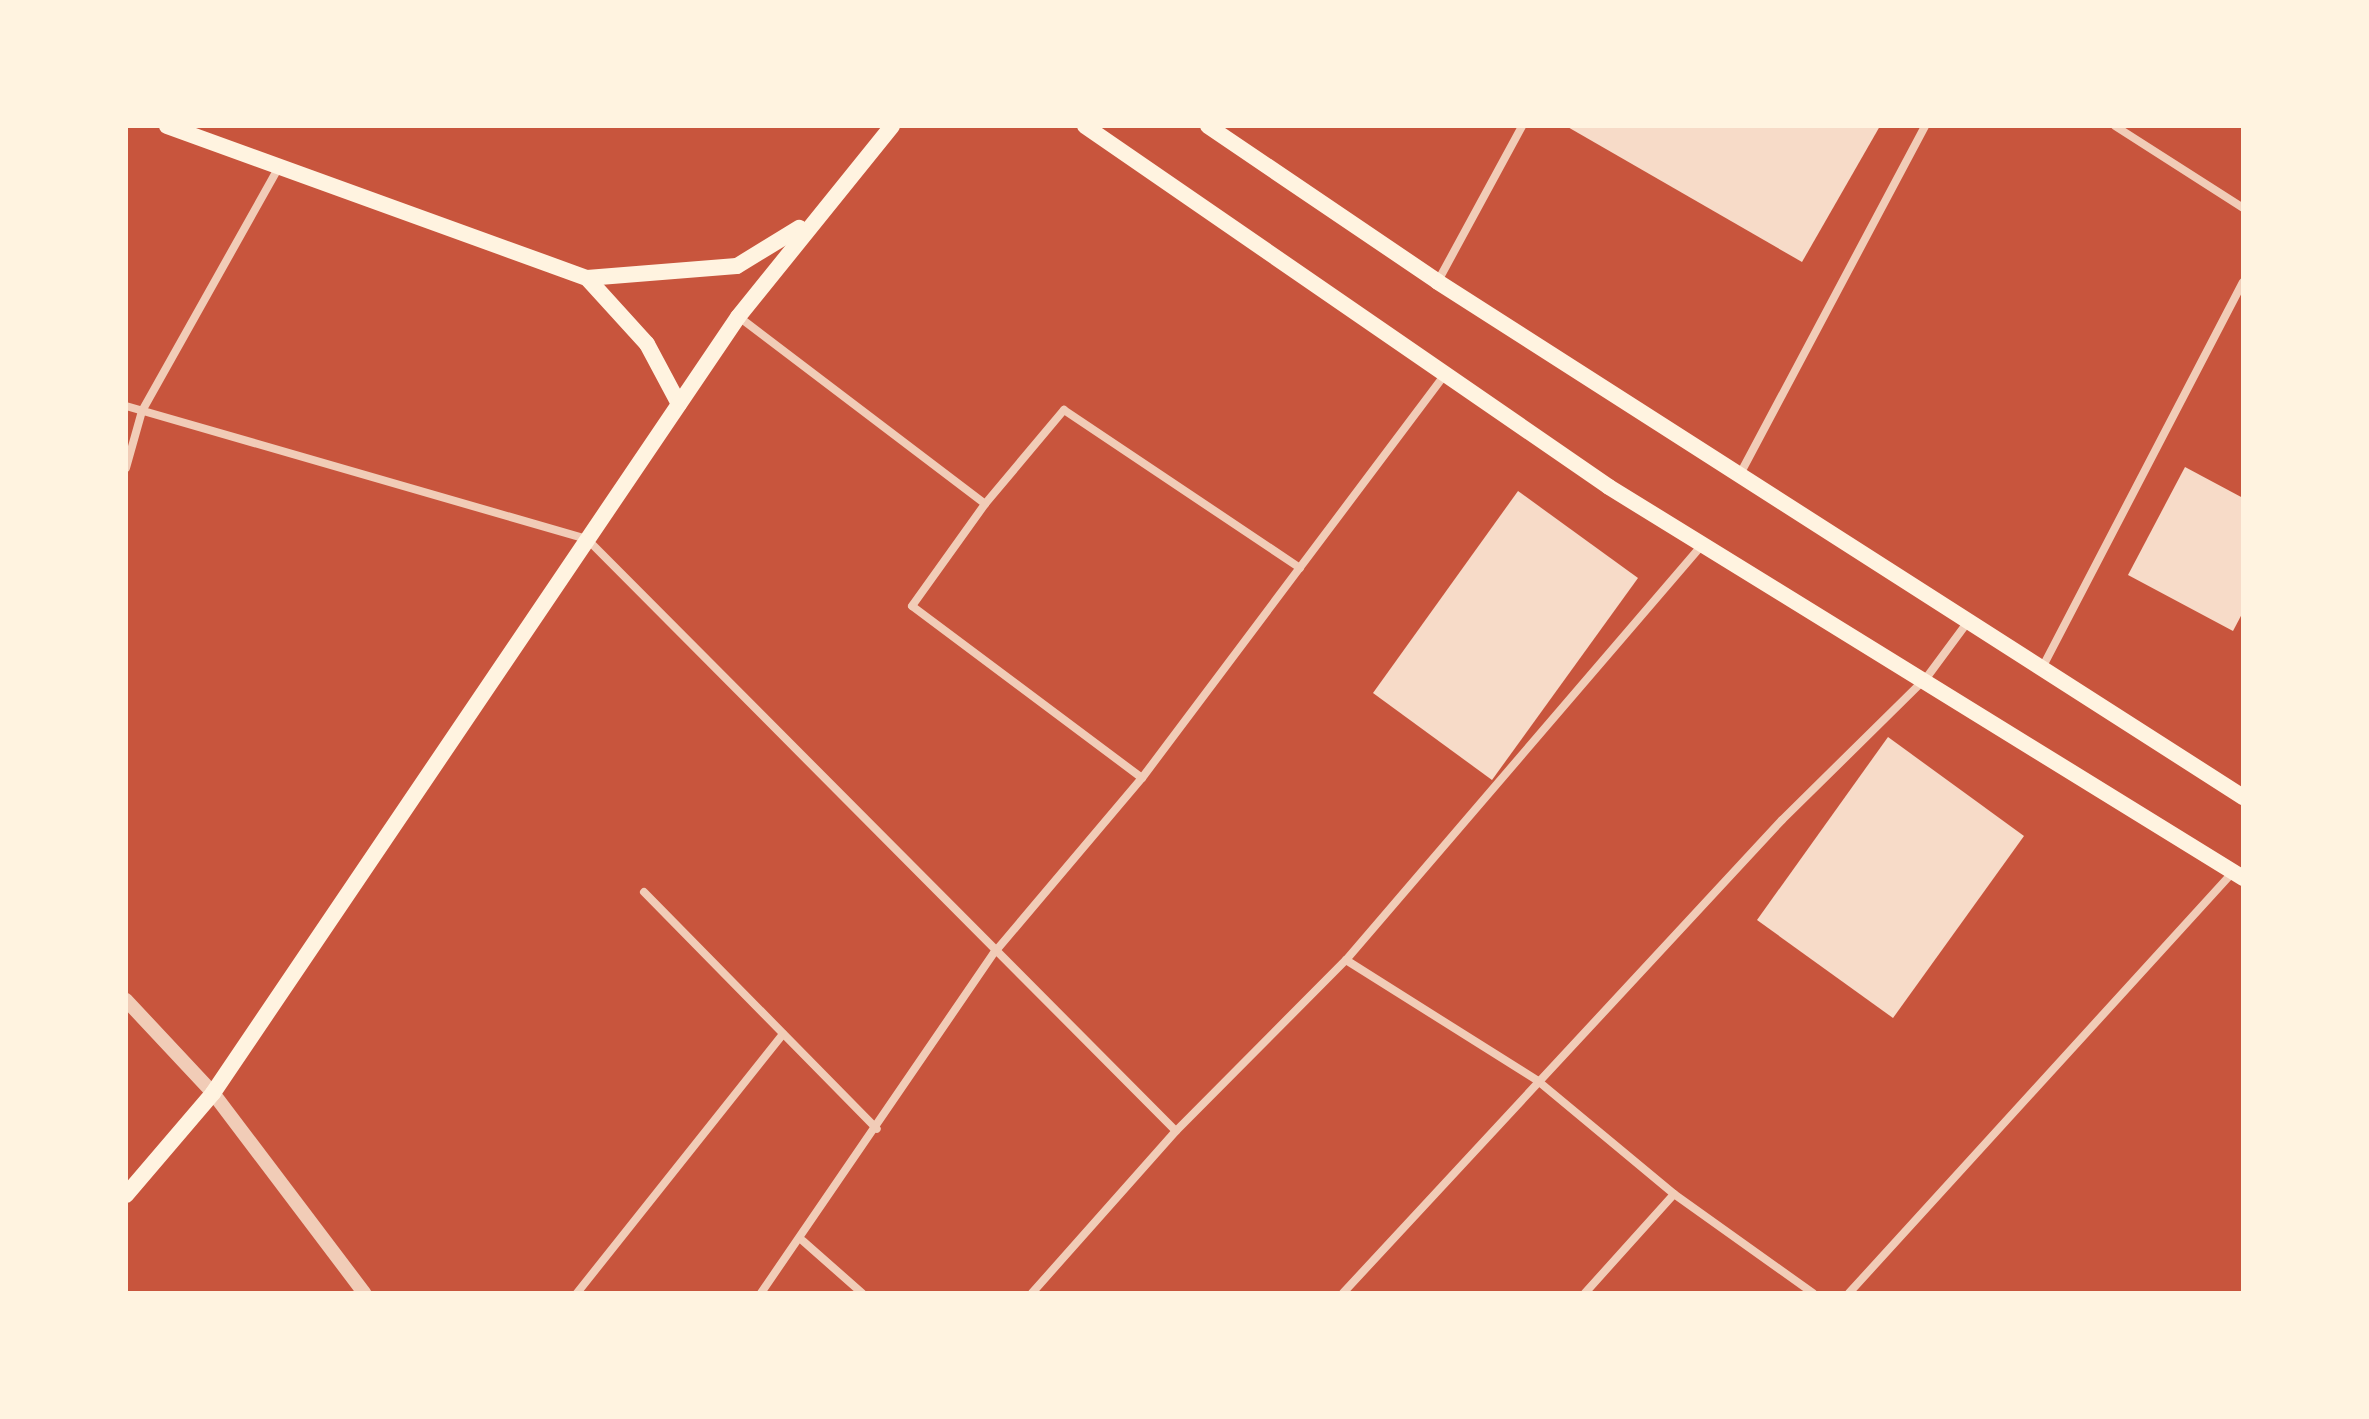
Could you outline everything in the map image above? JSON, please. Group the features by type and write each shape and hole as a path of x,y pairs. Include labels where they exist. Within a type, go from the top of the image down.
{"main road":[{"path":"167,126 587,278 737,266 785,241 832,198"},
{"path":"126,1195 213,1093 738,317 892,126"},
{"path":"1085,126 1447,371 1609,487 1706,540 2238,875"},
{"path":"1208,126 1438,282 2041,671 2243,797"},
{"path":"587,278 647,344 679,404"}],"street":[{"path":"1438,282 1522,126"},
{"path":"1739,477 1925,126"},
{"path":"2115,126 2243,208"},
{"path":"126,468 142,411 279,167"},
{"path":"2041,671 2243,282"},
{"path":"738,317 985,504"},
{"path":"761,1293 803,1241 994,953 1142,778 1447,371"},
{"path":"126,406 587,539 994,953 1176,1131"},
{"path":"1142,778 912,606 985,504 1064,410 1300,568"},
{"path":"1032,1293 1176,1131 1346,960 1706,540"},
{"path":"1343,1293 1538,1081 1927,677 1967,623"},
{"path":"1849,1293 2238,875"},
{"path":"644,892 877,1129"},
{"path":"1346,960 1538,1081 1674,1194 1813,1293"},
{"path":"126,1000 213,1093 364,1293"},
{"path":"577,1293 783,1034"},
{"path":"1585,1293 1674,1194"},
{"path":"803,1241 862,1293"}],"building":[{"path":"1566,126 1880,126 1802,262"},
{"path":"2185,467 2243,498 2243,612 2233,631 2128,575"},
{"path":"1518,491 1638,578 1492,780 1373,693"},
{"path":"1888,737 2024,836 1893,1018 1757,920"}]}
